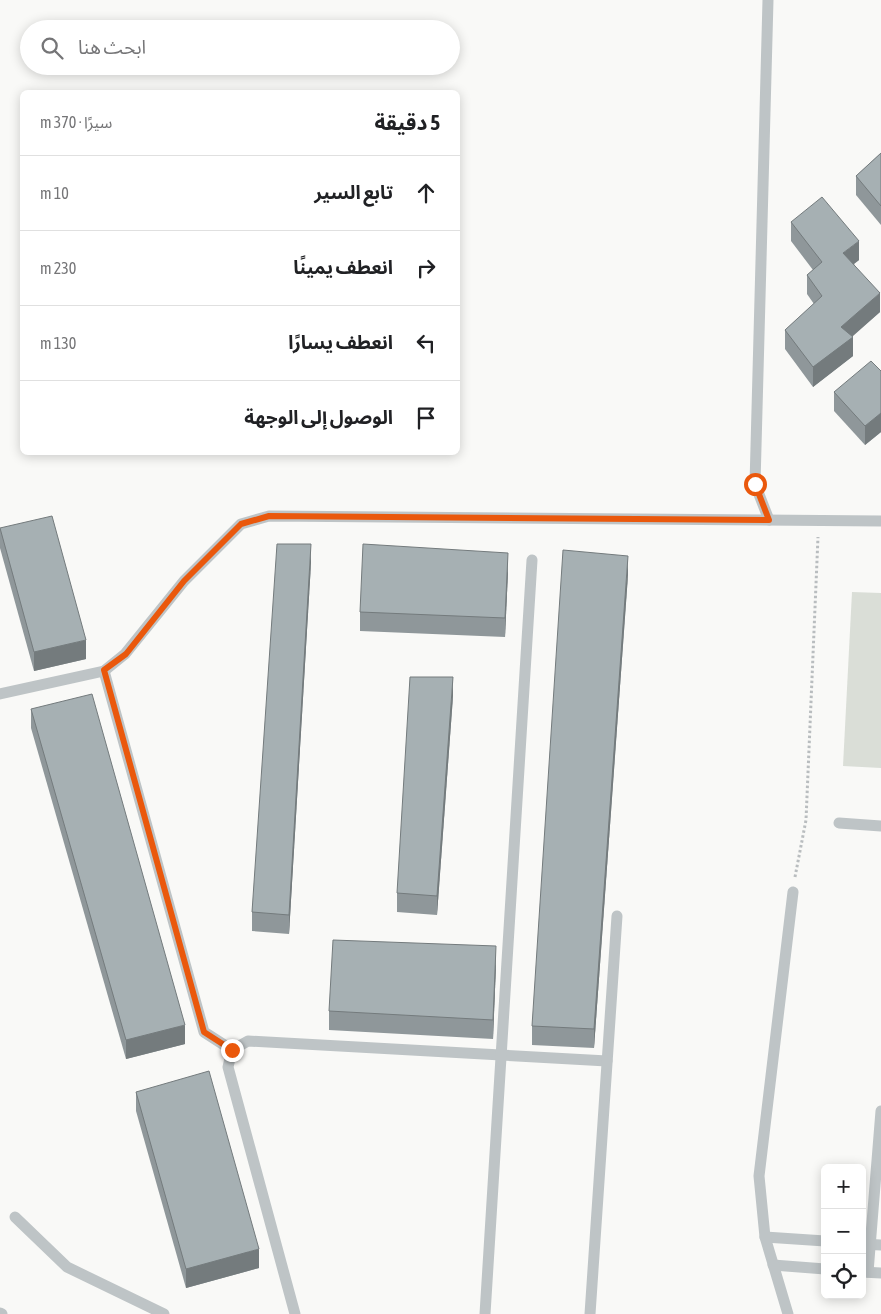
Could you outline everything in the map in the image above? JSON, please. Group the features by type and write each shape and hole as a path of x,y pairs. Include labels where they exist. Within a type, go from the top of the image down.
{"lane":[{"path":"768,0 755,484 769,520"},
{"path":"0,694 104,670 126,654 184,581 241,524 269,516 881,521"},
{"path":"485,1314 532,560"},
{"path":"104,670 204,1032 232,1050"},
{"path":"839,823 881,826"},
{"path":"788,1314 765,1237 758,1176 793,892"},
{"path":"590,1314 617,916"},
{"path":"295,1314 228,1067 232,1050 248,1041 607,1061"},
{"path":"866,1267 871,1244 881,1111"},
{"path":"15,1217 67,1267 164,1314"},
{"path":"765,1237 821,1241"},
{"path":"772,1265 821,1269"},
{"path":"866,1272 881,1273"}],"path":[{"path":"793,892 806,820 818,521"}],"shaded area":[{"path":"852,592 881,593 881,768 843,766"}],"building":[{"path":"881,153 881,206 856,176"},
{"path":"822,197 859,241 843,253 880,293 841,327 853,337 813,367 785,330 822,296 807,275 822,262 791,222"},
{"path":"871,361 881,371 881,413 865,426 834,392"},
{"path":"52,516 86,640 34,652 0,528"},
{"path":"277,544 311,544 289,915 252,912"},
{"path":"363,544 508,553 505,618 360,612"},
{"path":"563,550 628,556 594,1029 532,1026"},
{"path":"410,677 453,677 437,896 397,893"},
{"path":"92,694 185,1025 126,1040 31,709"},
{"path":"333,940 496,946 493,1020 329,1011"},
{"path":"209,1071 259,1249 186,1269 136,1092"}],"route":[{"path":"232,1050 204,1032 104,670 126,654 184,581 241,524 269,516 769,520 755,484"}]}
